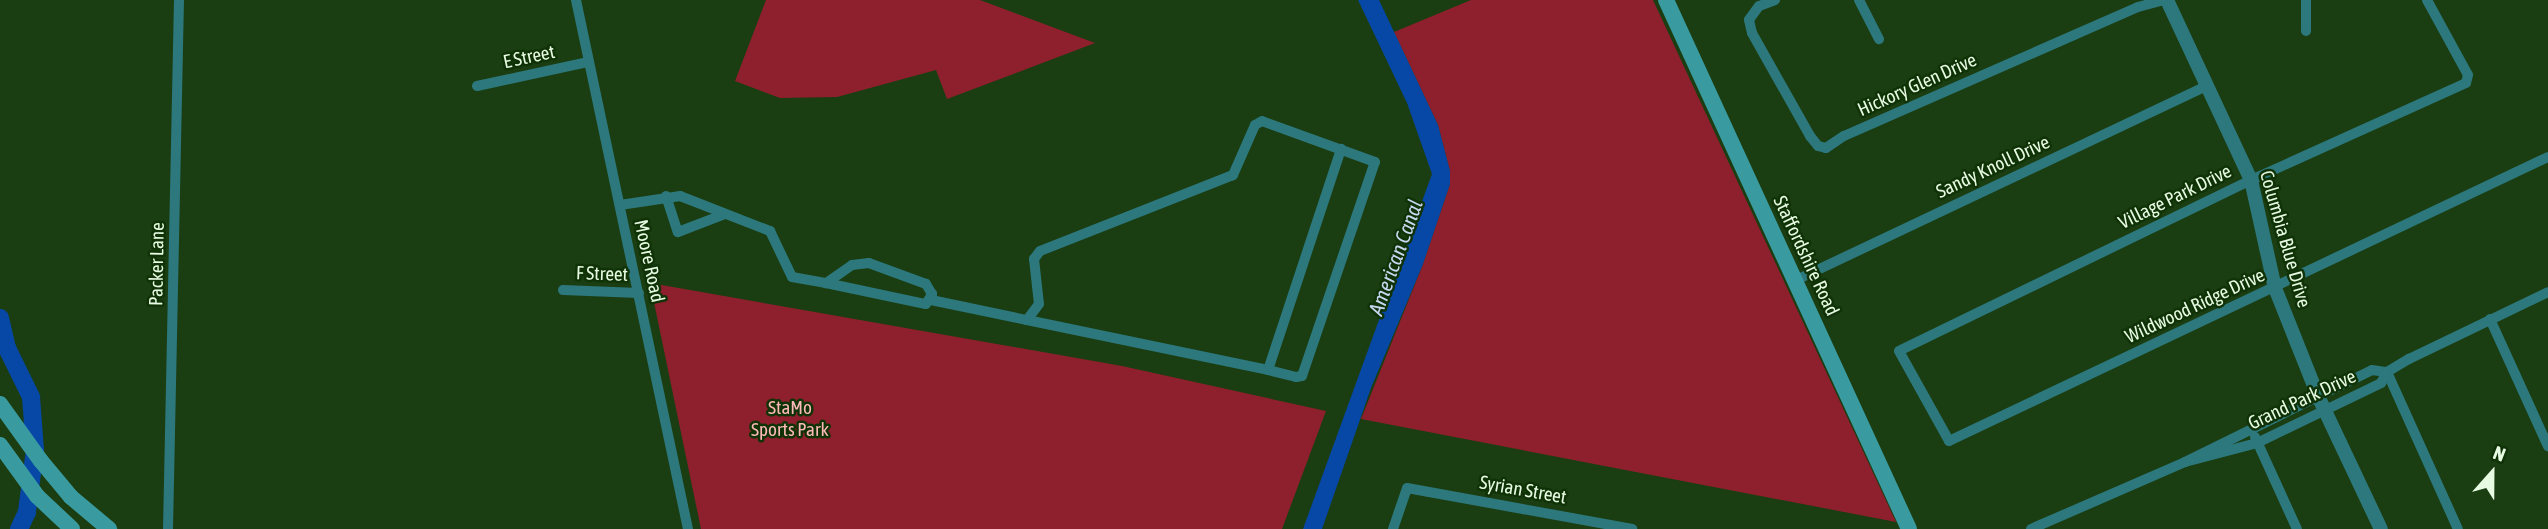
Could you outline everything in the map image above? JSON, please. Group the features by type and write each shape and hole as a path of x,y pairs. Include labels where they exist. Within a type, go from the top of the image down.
{"main road":[{"name":"Staffordshire Road","path":"1666,0 1909,529"},
{"path":"0,404 71,497 109,529"},
{"path":"0,445 53,513 72,529"}],"street":[{"name":"Packer Lane","path":"167,529 179,0"},
{"name":"Moore Road","path":"576,0 688,529"},
{"name":"Hickory Glen Drive","path":"1775,0 1759,6 1749,20 1752,33 1810,136 1818,146 1826,148 1844,136 2138,7 2166,0"},
{"path":"1859,0 1879,39"},
{"name":"Columbia Blue Drive","path":"2166,0 2251,180 2276,288 2324,411 2381,529"},
{"path":"2306,0 2306,31"},
{"name":"Village Park Drive","path":"1899,351 2251,180 2466,83 2468,75 2428,3"},
{"name":"E Street","path":"477,86 588,62"},
{"name":"Sandy Knoll Drive","path":"1794,281 2208,85"},
{"path":"930,300 1296,377 1302,376 1375,169 1375,162 1268,123 1255,125 1233,175 1040,251 1034,259 1039,304 1027,320"},
{"path":"1268,370 1341,149"},
{"name":"Wildwood Ridge Drive","path":"1899,351 1949,441 2548,158"},
{"path":"666,196 678,232 725,214"},
{"path":"620,205 680,196 770,232 792,277 826,284 926,304 932,294 926,284 869,263 852,265 826,284"},
{"name":"F Street","path":"563,290 639,293"},
{"name":"Grand Park Drive","path":"2185,462 2257,443 2381,383 2387,372 2548,292"},
{"path":"2490,319 2548,446"},
{"name":"Grand Park Drive","path":"2031,529 2185,462 2372,370 2387,372"},
{"path":"2387,372 2458,529"},
{"path":"2252,428 2297,529"},
{"name":"Syrian Street","path":"1393,529 1407,488 1632,529"}],"green space":[{"path":"766,0 980,0 1095,43 947,99 936,70 837,97 780,98 735,81"},
{"path":"1471,0 1653,0 1896,522 1361,419 1423,264 1450,184 1450,171 1438,125 1394,32"},
{"name":"StaMo Sports Park","path":"650,283 1122,366 1326,411 1282,529 701,529"}],"water":[{"name":"American Canal","path":"1358,0 1379,0 1438,125 1450,171 1450,184 1423,264 1371,388 1322,529 1303,529 1432,174 1407,103"}],"waterway":[{"path":"0,318 7,348 31,397 35,450 27,512 19,529"}]}
